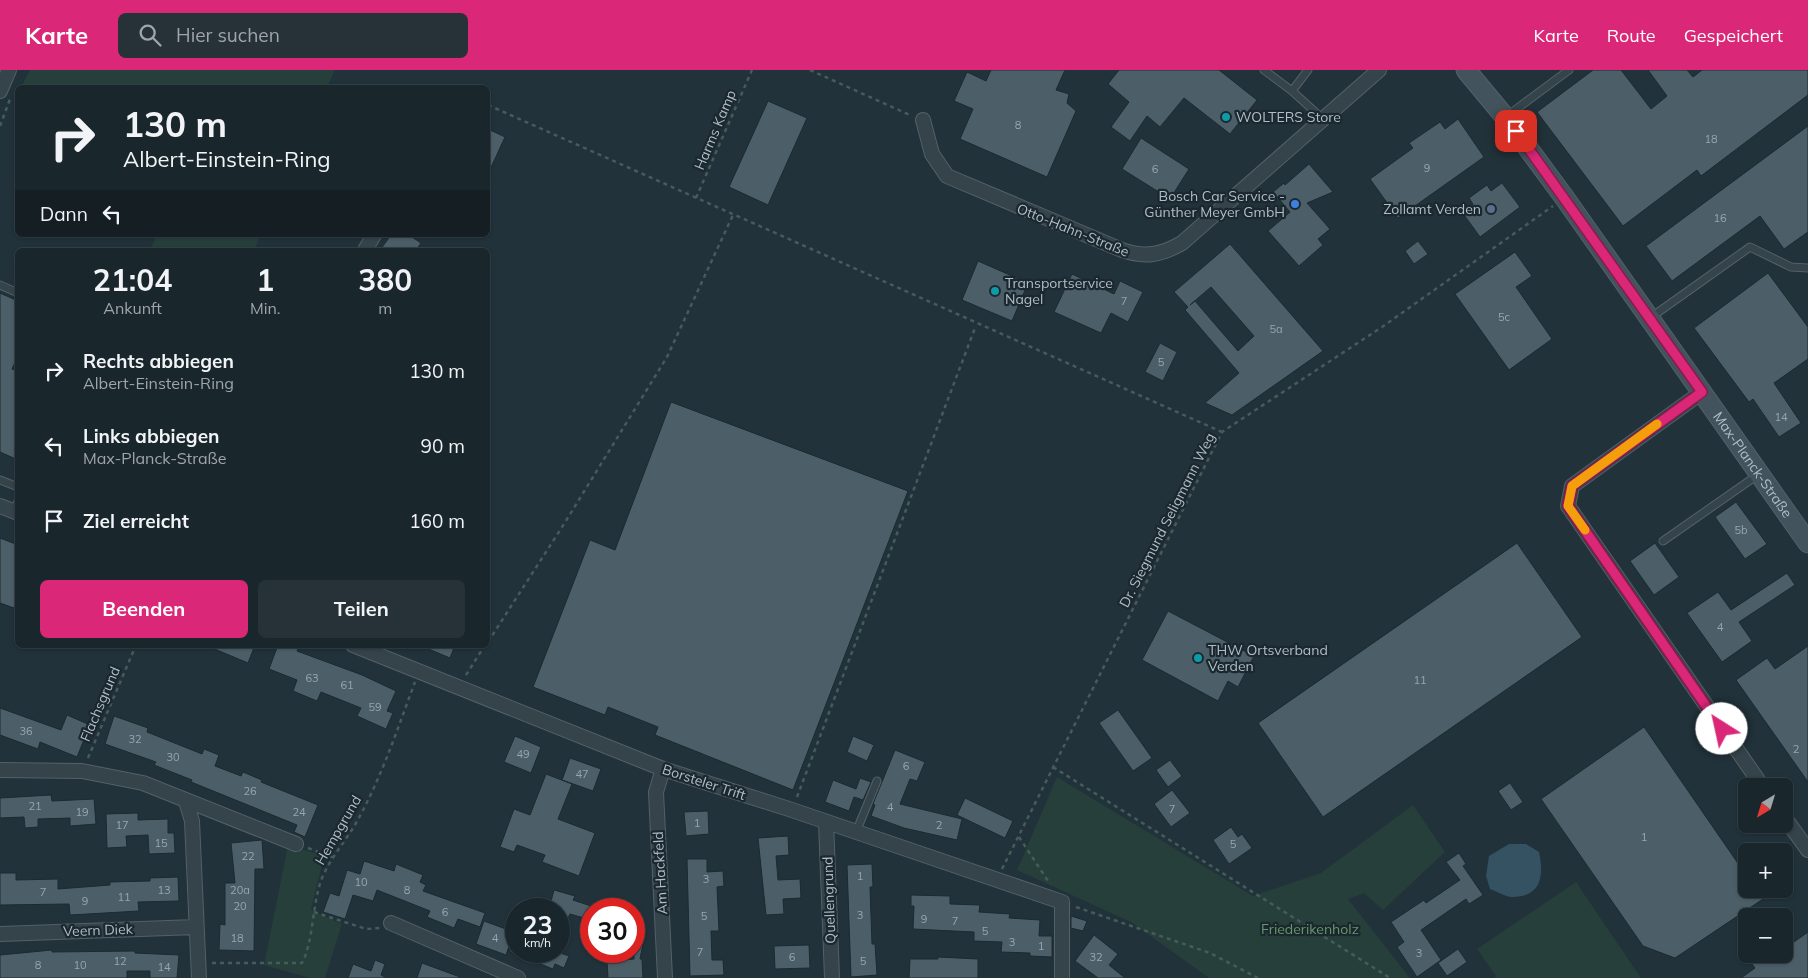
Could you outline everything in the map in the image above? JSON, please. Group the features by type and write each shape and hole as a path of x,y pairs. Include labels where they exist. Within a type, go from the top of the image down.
{"street":[{"path":"0,91 9,70"},
{"name":"Otto-Hahn-Straße","path":"922,120 932,154 947,176 1138,256 1152,255 1182,243 1379,70"},
{"name":"Max-Planck-Straße","path":"1466,70 1505,117 1564,197 1808,543"},
{"path":"366,248 373,237"},
{"path":"1702,392 1572,486 1568,506 1756,778"},
{"path":"0,506 15,509"},
{"name":"Borsteler Trift","path":"361,648 663,769 792,810 1062,902"},
{"name":"Am Hackfeld","path":"663,769 656,792 665,978"},
{"path":"0,770 82,771 143,783 296,844"},
{"path":"186,801 192,821 199,978"},
{"name":"Quellengrund","path":"826,822 832,978"},
{"path":"1793,829 1808,850"},
{"path":"1062,902 1062,978"},
{"path":"391,923 518,978"},
{"name":"Veern Diek","path":"0,934 196,927"}],"lane":[{"path":"1264,70 1323,119"},
{"path":"1292,92 1308,70"},
{"path":"1505,117 1569,70"},
{"path":"1650,318 1750,247 1791,267 1808,268"},
{"path":"0,285 15,292"},
{"path":"1663,541 1759,474"},
{"path":"0,480 15,485"},
{"path":"856,832 877,781"}],"path":[{"name":"Harms Kamp","path":"696,198 752,70"},
{"path":"810,70 922,120"},
{"path":"490,106 1222,432"},
{"name":"Dr. Siegmund Seligmann Weg","path":"996,881 1222,432 1382,327 1564,197"},
{"path":"490,639 564,524 667,357 734,215"},
{"path":"792,810 975,328"},
{"name":"Flachsgrund","path":"82,771 135,648"},
{"path":"459,686 483,648"},
{"name":"Hempgrund","path":"198,964 302,962 308,951 309,932 322,880 332,857 355,824 383,766 419,671"},
{"path":"1053,768 1390,978"},
{"path":"1019,836 1062,902 1210,954 1258,978"},
{"path":"296,844 332,857"},
{"path":"314,912 366,929 375,930 391,923"}],"green space":[{"path":"30,70 335,70 328,85 22,85"},
{"path":"156,237 260,237 255,248 151,248"},
{"name":"Friederikenholz","path":"1057,777 1253,896 1321,873 1413,805 1445,852 1383,910 1364,893 1348,899 1410,978 1209,978 1131,922 1017,870"},
{"path":"288,845 324,856 311,910 342,924 325,978 310,978 264,965"},
{"path":"1576,882 1641,978 1494,978 1496,976 1477,949"}],"water":[{"path":"1509,844 1526,844 1539,852 1541,876 1539,883 1530,893 1522,896 1510,897 1490,889 1486,876 1489,856"}],"building":[{"path":"991,70 1065,70 1056,90 1069,94 1067,103 1076,111 1047,177 960,139 973,109 954,101 967,72 986,81"},
{"path":"1119,70 1219,70 1257,100 1230,134 1184,98 1160,127 1147,116 1130,141 1111,127 1129,102 1108,84"},
{"path":"1593,70 1621,70 1651,109 1667,96 1648,70 1687,70 1693,77 1702,70 1808,70 1808,95 1701,176 1697,170 1623,226 1537,112"},
{"path":"768,101 807,118 768,205 729,187"},
{"path":"1458,119 1484,157 1398,218 1370,179 1413,148 1409,143 1440,122 1445,129"},
{"path":"1808,126 1808,232 1784,249 1760,216 1672,281 1646,246"},
{"path":"490,130 505,137 490,170"},
{"path":"1141,138 1189,169 1170,199 1122,169"},
{"path":"1309,164 1333,192 1307,203 1330,229 1318,239 1323,245 1299,266 1268,231 1290,212 1273,192 1284,183 1285,185"},
{"name":"Zollamt Verden","path":"1502,183 1520,207 1480,237 1462,212 1473,204 1469,198 1487,185 1491,191"},
{"path":"390,237 412,237 421,243 417,248 381,248"},
{"path":"1418,241 1428,254 1414,264 1405,251"},
{"path":"1230,244 1323,351 1232,415 1205,403 1239,373 1185,310 1188,307 1174,292","holes":["1211,287 1254,336 1238,351 1195,301 1190,305"]},
{"path":"1515,252 1532,276 1516,287 1552,339 1509,370 1455,294"},
{"name":"Transportservice Nagel","path":"978,261 1028,283 1012,321 962,300"},
{"path":"1768,273 1808,327 1808,359 1774,383 1801,423 1779,437 1753,399 1749,402 1694,328"},
{"path":"1072,274 1114,294 1120,281 1143,292 1128,322 1111,313 1101,333 1054,312"},
{"path":"0,293 15,300 15,362 12,369 15,370 15,459 0,452"},
{"path":"1160,343 1177,352 1163,381 1145,372"},
{"path":"671,402 908,491 793,790 655,735 658,727 608,707 605,715 533,687 590,540 615,550"},
{"path":"1736,502 1767,544 1745,559 1715,517"},
{"path":"0,538 15,544 15,606 14,608 0,603"},
{"path":"1517,543 1582,637 1323,817 1258,723"},
{"path":"1655,543 1679,577 1654,595 1630,561"},
{"path":"1787,573 1795,585 1739,622 1752,641 1722,662 1687,613 1718,592 1731,610"},
{"name":"THW Ortsverband Verden","path":"1168,611 1254,656 1238,687 1228,681 1218,701 1142,660"},
{"path":"1808,646 1808,782 1736,680 1767,658 1775,669"},
{"path":"212,648 254,648 248,663"},
{"path":"277,648 295,648 298,649 297,651 362,675 396,691 387,711 393,713 386,729 357,716 361,708 321,692 317,701 293,691 297,680 269,669"},
{"path":"426,648 454,648 450,658"},
{"path":"0,708 61,730 67,715 90,725 77,757 40,742 38,749 0,735"},
{"path":"1118,710 1152,758 1133,771 1099,723"},
{"path":"114,716 148,728 147,732 202,754 204,749 219,755 215,766 241,776 243,772 262,780 261,782 318,805 305,837 294,832 297,825 191,782 192,780 154,765 156,762 105,744"},
{"path":"1644,727 1738,863 1738,898 1763,899 1750,908 1738,908 1738,916 1675,958 1643,946 1541,799"},
{"path":"515,736 541,747 531,773 504,762"},
{"path":"853,736 874,745 867,761 847,752"},
{"path":"895,750 925,762 917,781 910,779 900,804 962,819 957,840 904,828 871,816 875,805 873,804"},
{"path":"570,758 601,769 593,791 562,780"},
{"path":"1170,760 1182,776 1168,787 1156,770"},
{"path":"546,774 572,784 558,819 595,833 579,876 542,862 545,855 517,845 514,852 500,847 514,809 530,815"},
{"path":"860,778 871,782 863,800 854,797 849,811 825,802 833,780 856,789"},
{"path":"1510,783 1523,802 1511,810 1498,791"},
{"path":"1172,790 1190,813 1171,827 1154,804"},
{"path":"51,795 52,801 94,799 96,824 70,826 70,818 38,819 38,827 25,828 24,817 0,818 0,798"},
{"path":"965,798 1013,821 1005,838 957,815"},
{"path":"708,811 709,834 686,836 684,812"},
{"path":"138,813 138,820 168,819 168,833 174,833 175,853 149,854 148,835 126,836 127,847 107,848 106,814"},
{"path":"1231,827 1238,837 1242,834 1252,848 1229,864 1213,840"},
{"path":"788,836 789,855 776,856 778,880 800,879 801,898 783,899 784,914 766,915 758,838"},
{"path":"262,840 264,869 255,869 254,951 219,950 220,924 225,925 225,883 235,883 231,843"},
{"path":"1459,853 1466,864 1463,866 1483,895 1469,904 1466,899 1421,930 1441,960 1417,977 1397,947 1404,942 1391,922 1424,900 1426,903 1460,880 1446,862"},
{"path":"687,859 707,859 707,872 723,871 724,886 717,887 719,931 711,931 712,960 723,960 724,975 690,976"},
{"path":"364,861 394,871 396,864 423,875 420,882 426,885 423,891 485,913 480,927 458,919 454,928 427,917 430,911 377,890 373,901 353,895 345,919 323,912 330,893 339,896 347,870 360,874"},
{"path":"872,864 873,887 870,887 872,944 875,944 877,975 851,977 847,865"},
{"path":"0,873 16,873 16,880 58,879 58,889 110,885 110,882 150,881 150,878 178,877 179,901 138,902 139,911 70,915 69,904 0,905"},
{"path":"554,890 575,896 573,900 580,902 580,917 570,914 570,898 552,898"},
{"path":"911,895 950,896 950,904 980,905 979,912 1010,914 1009,918 1040,920 1039,936 1052,936 1052,957 1030,956 1030,953 1001,952 1002,942 974,941 974,932 913,929 914,906 911,906"},
{"path":"1071,916 1087,921 1083,931 1071,928"},
{"path":"484,921 505,929 505,955 476,944"},
{"path":"1808,932 1808,978 1741,978 1755,968 1751,963 1793,963 1793,943"},
{"path":"1094,935 1118,954 1109,965 1125,978 1098,978 1075,961"},
{"path":"809,945 810,968 775,969 774,946"},
{"path":"1458,949 1467,962 1447,976 1438,963"},
{"path":"52,950 52,952 135,951 135,953 179,955 177,978 150,978 150,971 127,971 127,978 0,978 0,955"},
{"path":"938,957 978,959 978,978 909,978 910,959 938,959"},
{"path":"375,960 385,964 381,975 387,978 348,978 353,964 371,971"},
{"path":"422,963 460,977 460,978 417,978"},
{"path":"538,963 566,963 564,968 555,964 553,969"},
{"path":"607,963 642,963 643,978 608,978"}],"slow traffic":[{"path":"1585,530 1568,506 1572,486 1657,424"}],"place":[{"name":"WOLTERS Store","path":"1226,117"},
{"name":"Bosch Car Service - Günther Meyer GmbH","path":"1295,204"},
{"name":"Zollamt Verden","path":"1491,209"},
{"name":"Transportservice Nagel","path":"995,291"},
{"name":"THW Ortsverband Verden","path":"1198,658"}],"route":[{"path":"1516,131 1702,392 1572,486 1568,506 1722,729"}]}
